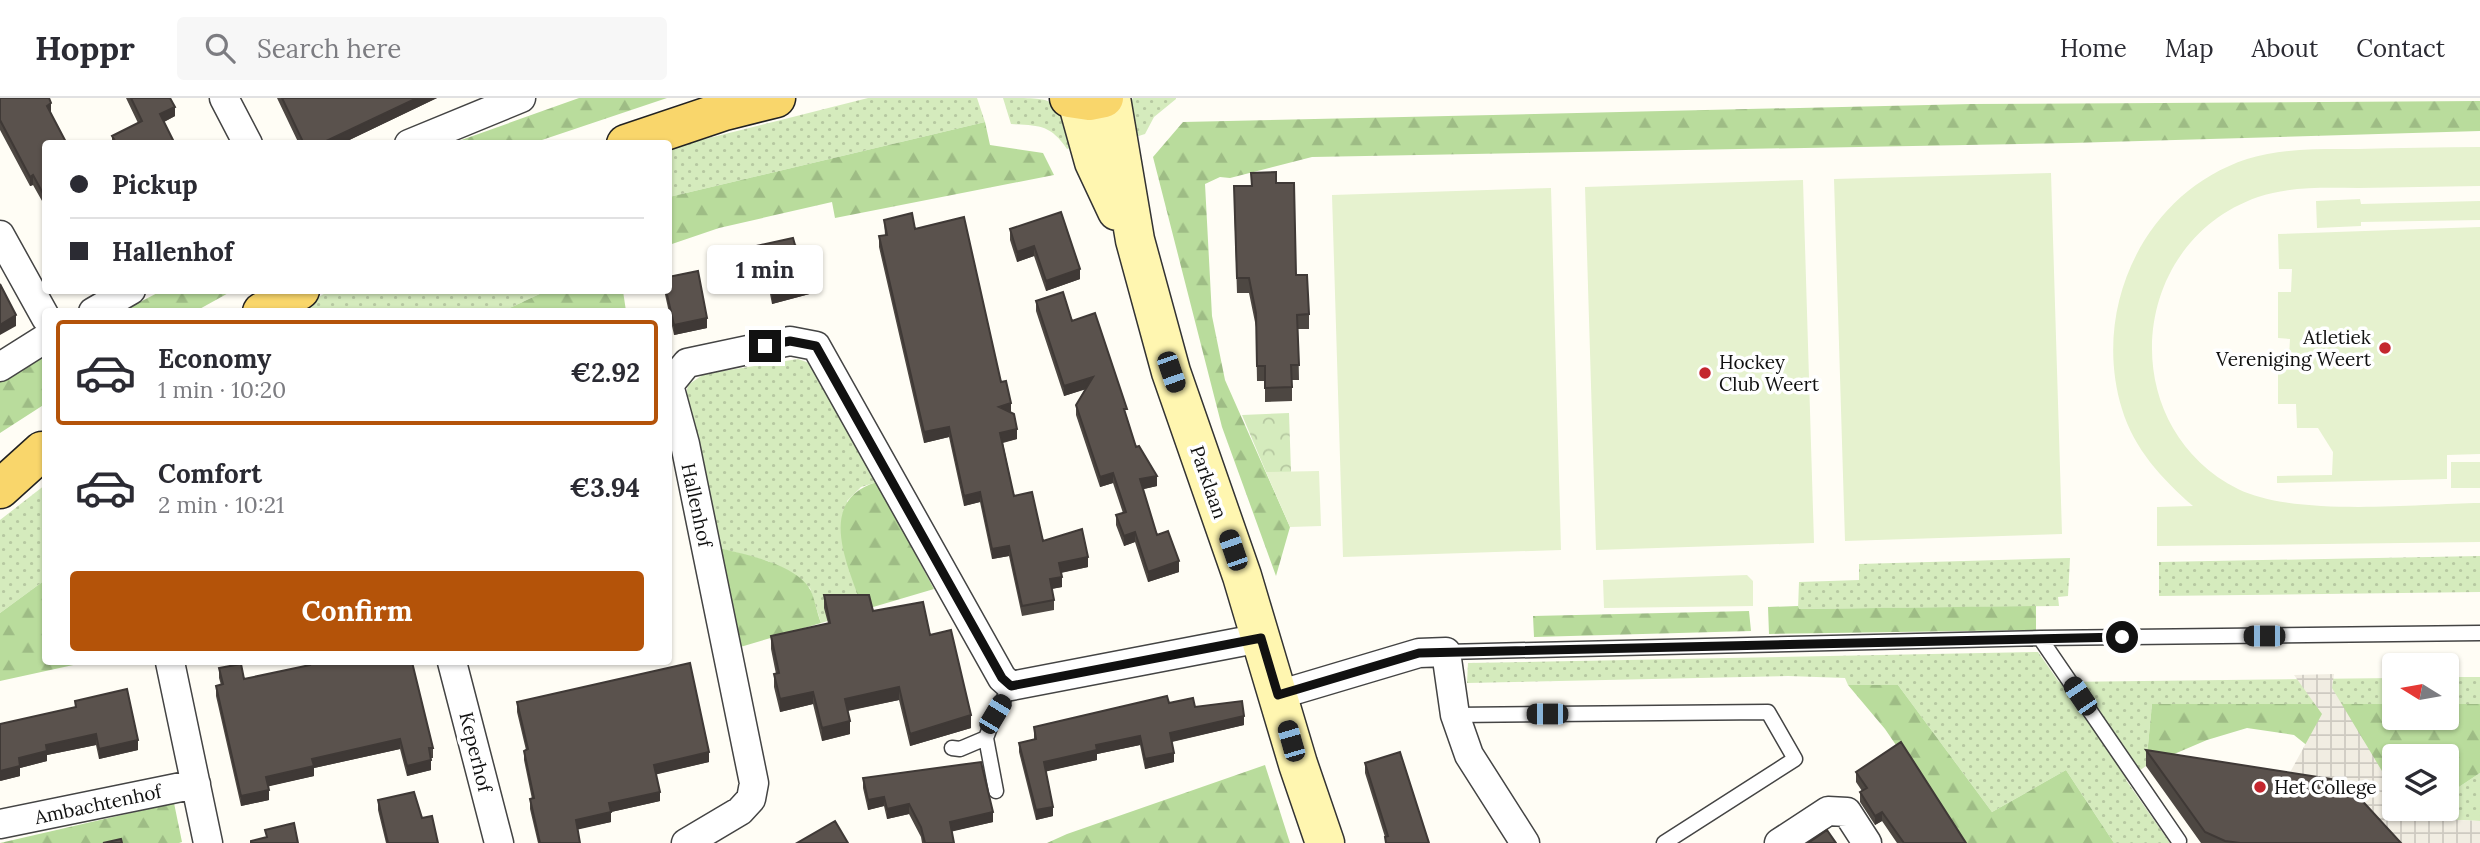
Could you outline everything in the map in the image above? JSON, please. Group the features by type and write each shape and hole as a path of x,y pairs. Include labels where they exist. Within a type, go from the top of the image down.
{"main road":[{"path":"638,140 724,111 776,98"},
{"path":"269,308 293,294"},
{"path":"0,475 42,451"},
{"path":"0,489 42,452"}],"street":[{"path":"224,98 246,140"},
{"name":"Parklaan","path":"1090,99 1094,162 1108,196 1135,240 1171,372 1261,638 1325,843"},
{"path":"419,140 508,100"},
{"path":"0,235 42,311"},
{"path":"100,308 124,294"},
{"path":"0,367 42,341"},
{"name":"Hallenhof","path":"672,381 687,363 790,341 816,346 1002,678 1011,686"},
{"name":"Hallenhof","path":"672,408 677,446 754,783 751,799 740,811 686,843"},
{"path":"1011,686 1261,638"},
{"path":"1278,695 1419,653 1446,652 1455,715 1469,755 1525,843"},
{"path":"171,665 208,843"},
{"name":"Keperhof","path":"453,665 499,843"},
{"name":"Ambachtenhof","path":"0,824 196,785"},
{"path":"1779,843 1828,811 1847,812 1867,843"}],"lane":[{"path":"1446,652 2040,638 2480,632"},
{"path":"2040,638 2179,841"},
{"path":"996,791 986,737 1011,686"},
{"path":"1455,715 1768,712 1795,759 1664,843"},
{"path":"952,748 960,749 986,737"}],"green space":[{"path":"579,98 667,98 542,140 461,140"},
{"path":"868,98 977,98 985,122 672,196 672,147"},
{"path":"1003,98 1036,99 1054,104 1080,146 1067,149 1055,135 1043,128 1011,124"},
{"path":"1133,98 1176,99 1154,117 1145,134 1129,139 1125,111"},
{"path":"2480,101 2480,131 2071,143 1312,157 1230,178 1220,177 1205,184 1212,316 1225,380 1290,527 1276,576 1222,427 1153,157 1183,122 1971,104"},
{"path":"985,122 990,145 1043,153 1054,175 835,218 832,202 719,228 672,244 672,196"},
{"path":"2480,147 2480,186 2295,189 2258,197 2214,220 2182,253 2161,293 2152,337 2155,381 2170,423 2198,460 2238,489 2262,498 2322,506 2480,503 2480,542 2157,546 2157,507 2193,506 2160,474 2134,437 2122,409 2114,371 2114,332 2121,294 2134,259 2154,226 2180,198 2211,175 2261,155 2316,149"},
{"path":"2051,173 2062,534 1845,541 1834,179"},
{"path":"1803,180 1814,543 1596,550 1585,187"},
{"path":"1551,188 1561,550 1343,557 1332,195"},
{"path":"2360,199 2361,204 2480,201 2480,220 2361,222 2361,226 2317,228 2316,201"},
{"name":"Atletiek Vereniging Weert","path":"2480,227 2480,454 2447,455 2447,479 2277,483 2277,476 2332,475 2333,452 2318,428 2297,428 2296,404 2278,404 2278,357 2289,357 2290,339 2278,338 2278,292 2291,292 2292,269 2279,269 2278,234"},
{"path":"155,294 227,294 201,308 129,308"},
{"path":"324,294 540,294 509,308 299,308"},
{"path":"540,294 623,294 626,308 509,308"},
{"path":"42,358 42,406 0,433 0,382"},
{"path":"798,359 812,364 877,482 861,487 847,501 863,610 821,623 810,588 768,561 715,547 685,399 688,385 704,374"},
{"path":"1289,413 1291,472 1266,472 1242,415"},
{"path":"2451,462 2480,462 2480,488 2451,488"},
{"path":"1319,471 1321,526 1290,527 1266,472"},
{"path":"877,482 934,589 863,610 845,556 841,520 846,504 858,491"},
{"path":"42,487 42,582 0,613 0,520"},
{"path":"715,547 768,561 794,573 811,591 821,623 737,648"},
{"path":"2480,556 2480,592 2159,596 2159,562"},
{"path":"2070,558 2068,596 2058,597 2059,606 1798,609 1799,582 1859,580 1859,564"},
{"path":"1747,575 1753,581 1753,606 1604,608 1603,580"},
{"path":"42,582 42,665 73,665 0,681 0,613"},
{"path":"1798,606 1799,609 2036,606 2036,630 1769,634 1768,607"},
{"path":"1749,611 1751,631 1534,637 1533,616"},
{"path":"2038,652 2059,682 2382,678 2382,704 2152,704 2146,766 2126,780 2170,843 2114,843 2066,770 1992,812 1898,685 1848,685 1845,678 1788,676 1467,683 1468,663"},
{"path":"2459,677 2480,677 2480,704 2459,704"},
{"path":"1848,685 1898,685 1992,812 2066,770 2114,843 1963,843 1885,729"},
{"path":"2152,704 2382,704 2382,730 2459,730 2459,704 2480,704 2480,773 2459,787 2459,744 2382,744 2382,787 2309,747 2294,735 2247,728 2207,740 2146,766"},
{"path":"1265,765 1290,843 1047,843 1067,834"},
{"path":"2480,773 2480,821 2459,820 2459,787"},
{"path":"174,803 182,842 179,843 0,843"}],"shaded area":[{"path":"2334,674 2332,688 2382,771 2382,821 2480,821 2480,843 2386,843 2282,787 2322,714 2294,675"}],"building":[{"path":"0,98 49,98 51,103 47,106 65,140 42,140 42,192 33,175 30,177 0,120"},
{"path":"131,98 170,98 175,107 160,114 173,140 114,140 112,136 142,121"},
{"path":"282,98 417,98 328,140 302,140"},
{"path":"1276,172 1276,183 1294,183 1296,275 1307,275 1309,314 1297,315 1299,365 1291,365 1292,387 1265,388 1265,366 1257,366 1256,313 1249,278 1237,278 1234,186 1252,186 1251,173"},
{"path":"1061,212 1080,269 1046,281 1034,246 1017,252 1010,229"},
{"path":"912,213 915,229 964,217 1001,382 1006,381 1011,403 999,407 1014,414 1017,429 1000,433 1014,496 1032,492 1043,541 1082,529 1088,557 1059,563 1062,577 1050,579 1054,600 1022,606 1009,546 992,549 980,492 964,496 949,427 924,432 879,236 887,235 884,220"},
{"path":"793,238 795,245 811,256 817,282 772,294 768,274 753,277 747,248"},
{"path":"698,271 707,318 674,325 667,294 672,294 672,276"},
{"path":"0,284 16,315 0,325"},
{"path":"1063,292 1072,321 1095,313 1127,409 1124,409 1136,447 1139,446 1157,476 1140,479 1157,535 1168,531 1179,561 1148,572 1135,532 1124,536 1116,515 1126,512 1113,473 1100,477 1076,405 1093,377 1064,386 1036,301"},
{"path":"824,595 869,595 873,611 923,602 930,635 951,630 971,715 910,734 899,687 845,699 850,721 822,728 813,692 780,699 774,674 779,673 771,636 830,623"},
{"path":"690,663 709,752 654,765 660,792 609,803 611,812 576,820 580,843 540,843 530,799 534,798 524,751 528,749 517,702"},
{"path":"241,665 244,679 310,665 413,665 433,748 429,748 431,760 407,766 400,739 312,759 314,766 266,777 269,790 241,796 216,686 223,684 219,668"},
{"path":"127,689 138,740 99,749 96,734 46,745 47,751 19,758 20,766 0,771 0,724 76,707 75,701"},
{"path":"1167,696 1169,703 1193,698 1195,707 1242,701 1244,716 1170,733 1174,753 1145,759 1140,736 1096,745 1097,750 1044,762 1053,807 1036,810 1019,743 1036,739 1034,727"},
{"path":"1901,742 1966,843 1904,843 1882,812 1875,816 1860,792 1867,788 1856,772"},
{"path":"2146,750 2337,780 2356,794 2401,843 2225,841 2205,832"},
{"path":"1400,752 1429,843 1386,843 1385,837 1388,836 1365,763"},
{"path":"981,762 993,812 950,822 954,843 925,843 921,827 909,804 887,809 884,797 868,800 863,778"},
{"path":"414,792 422,818 432,816 438,843 388,843 378,800"},
{"path":"835,821 848,843 797,843"},
{"path":"294,823 298,843 251,843 267,837 265,830"},
{"path":"1827,830 1836,843 1808,843"},
{"path":"121,839 122,843 103,843"}],"place":[{"name":"Atletiek Vereniging Weert","path":"2385,348"},
{"name":"Hockey Club Weert","path":"1705,373"},
{"name":"Het College","path":"2260,787"}],"route":[{"path":"765,346 790,341 816,346 1002,678 1011,686 1261,638 1278,695 1419,653 2122,637"}]}
